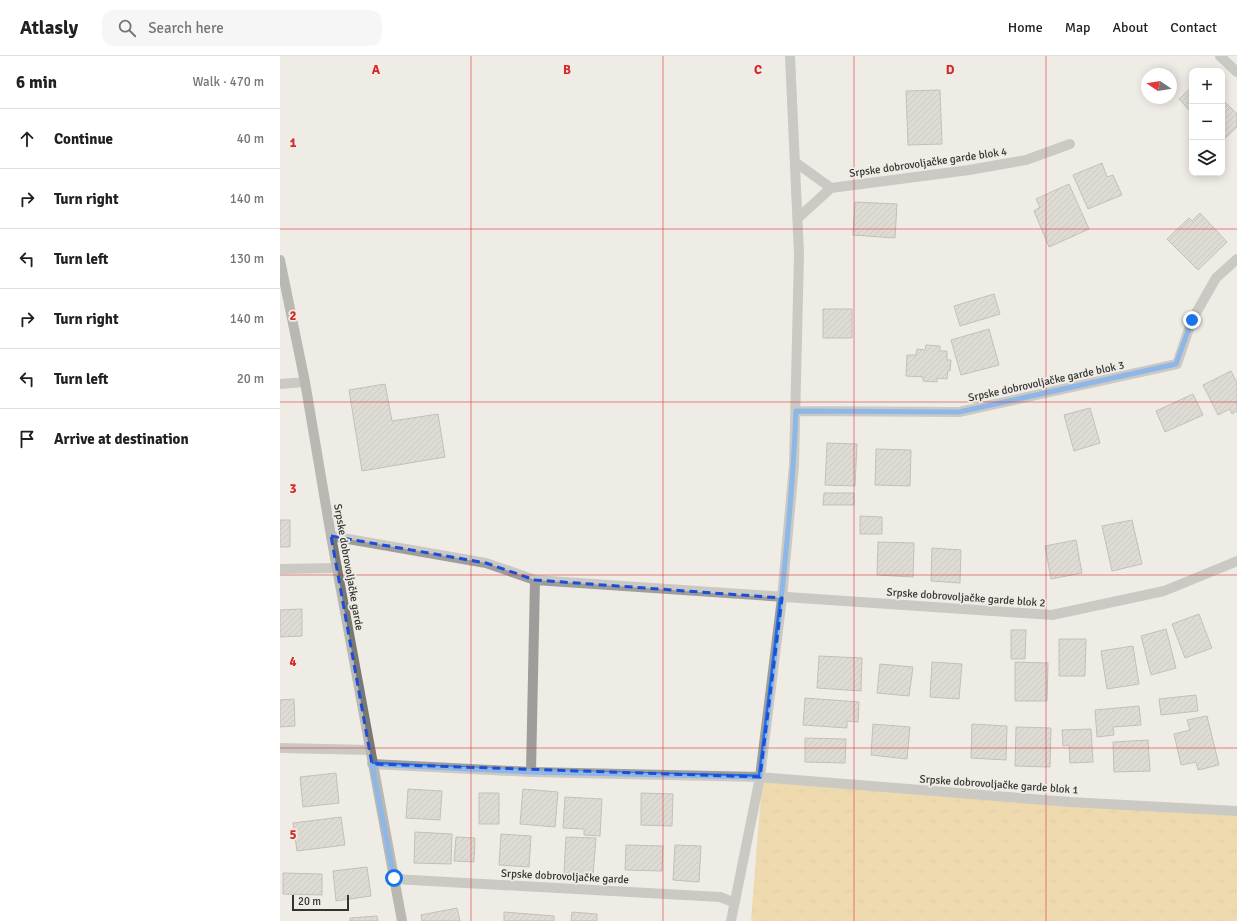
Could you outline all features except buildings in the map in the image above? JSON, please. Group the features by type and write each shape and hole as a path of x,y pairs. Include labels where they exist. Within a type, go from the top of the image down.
{"main road":[{"name":"Srpske dobrovoljačke garde","path":"280,260 305,382 372,764 402,921"}],"street":[{"path":"731,921 760,777 782,598 794,465 798,218 790,56"},
{"path":"1220,56 1237,72"},
{"name":"Srpske dobrovoljačke garde blok 4","path":"831,188 969,170 1026,160 1070,144"},
{"path":"795,162 831,188 798,218"},
{"name":"Srpske dobrovoljačke garde blok 3","path":"796,411 959,412 1176,364 1192,320 1216,278 1237,259"},
{"path":"280,384 305,382"},
{"name":"Srpske dobrovoljačke garde blok 2","path":"331,536 486,563 536,580 782,598 1052,615 1164,591 1237,561"},
{"path":"280,569 337,568"},
{"path":"531,772 536,580"},
{"path":"280,748 370,750"},
{"name":"Srpske dobrovoljačke garde blok 1","path":"372,764 531,772 760,777 1070,802 1237,811"},
{"name":"Srpske dobrovoljačke garde","path":"394,878 720,897 734,902"}],"highlighted area":[{"path":"331,536 486,563 535,580 782,598 760,777 372,764"}],"green space":[{"path":"762,780 1237,816 1237,921 751,921"}],"route":[{"path":"394,878 372,764 531,772 760,777 782,598 794,465 796,411 959,412 1019,400 1176,364 1192,320"}]}
